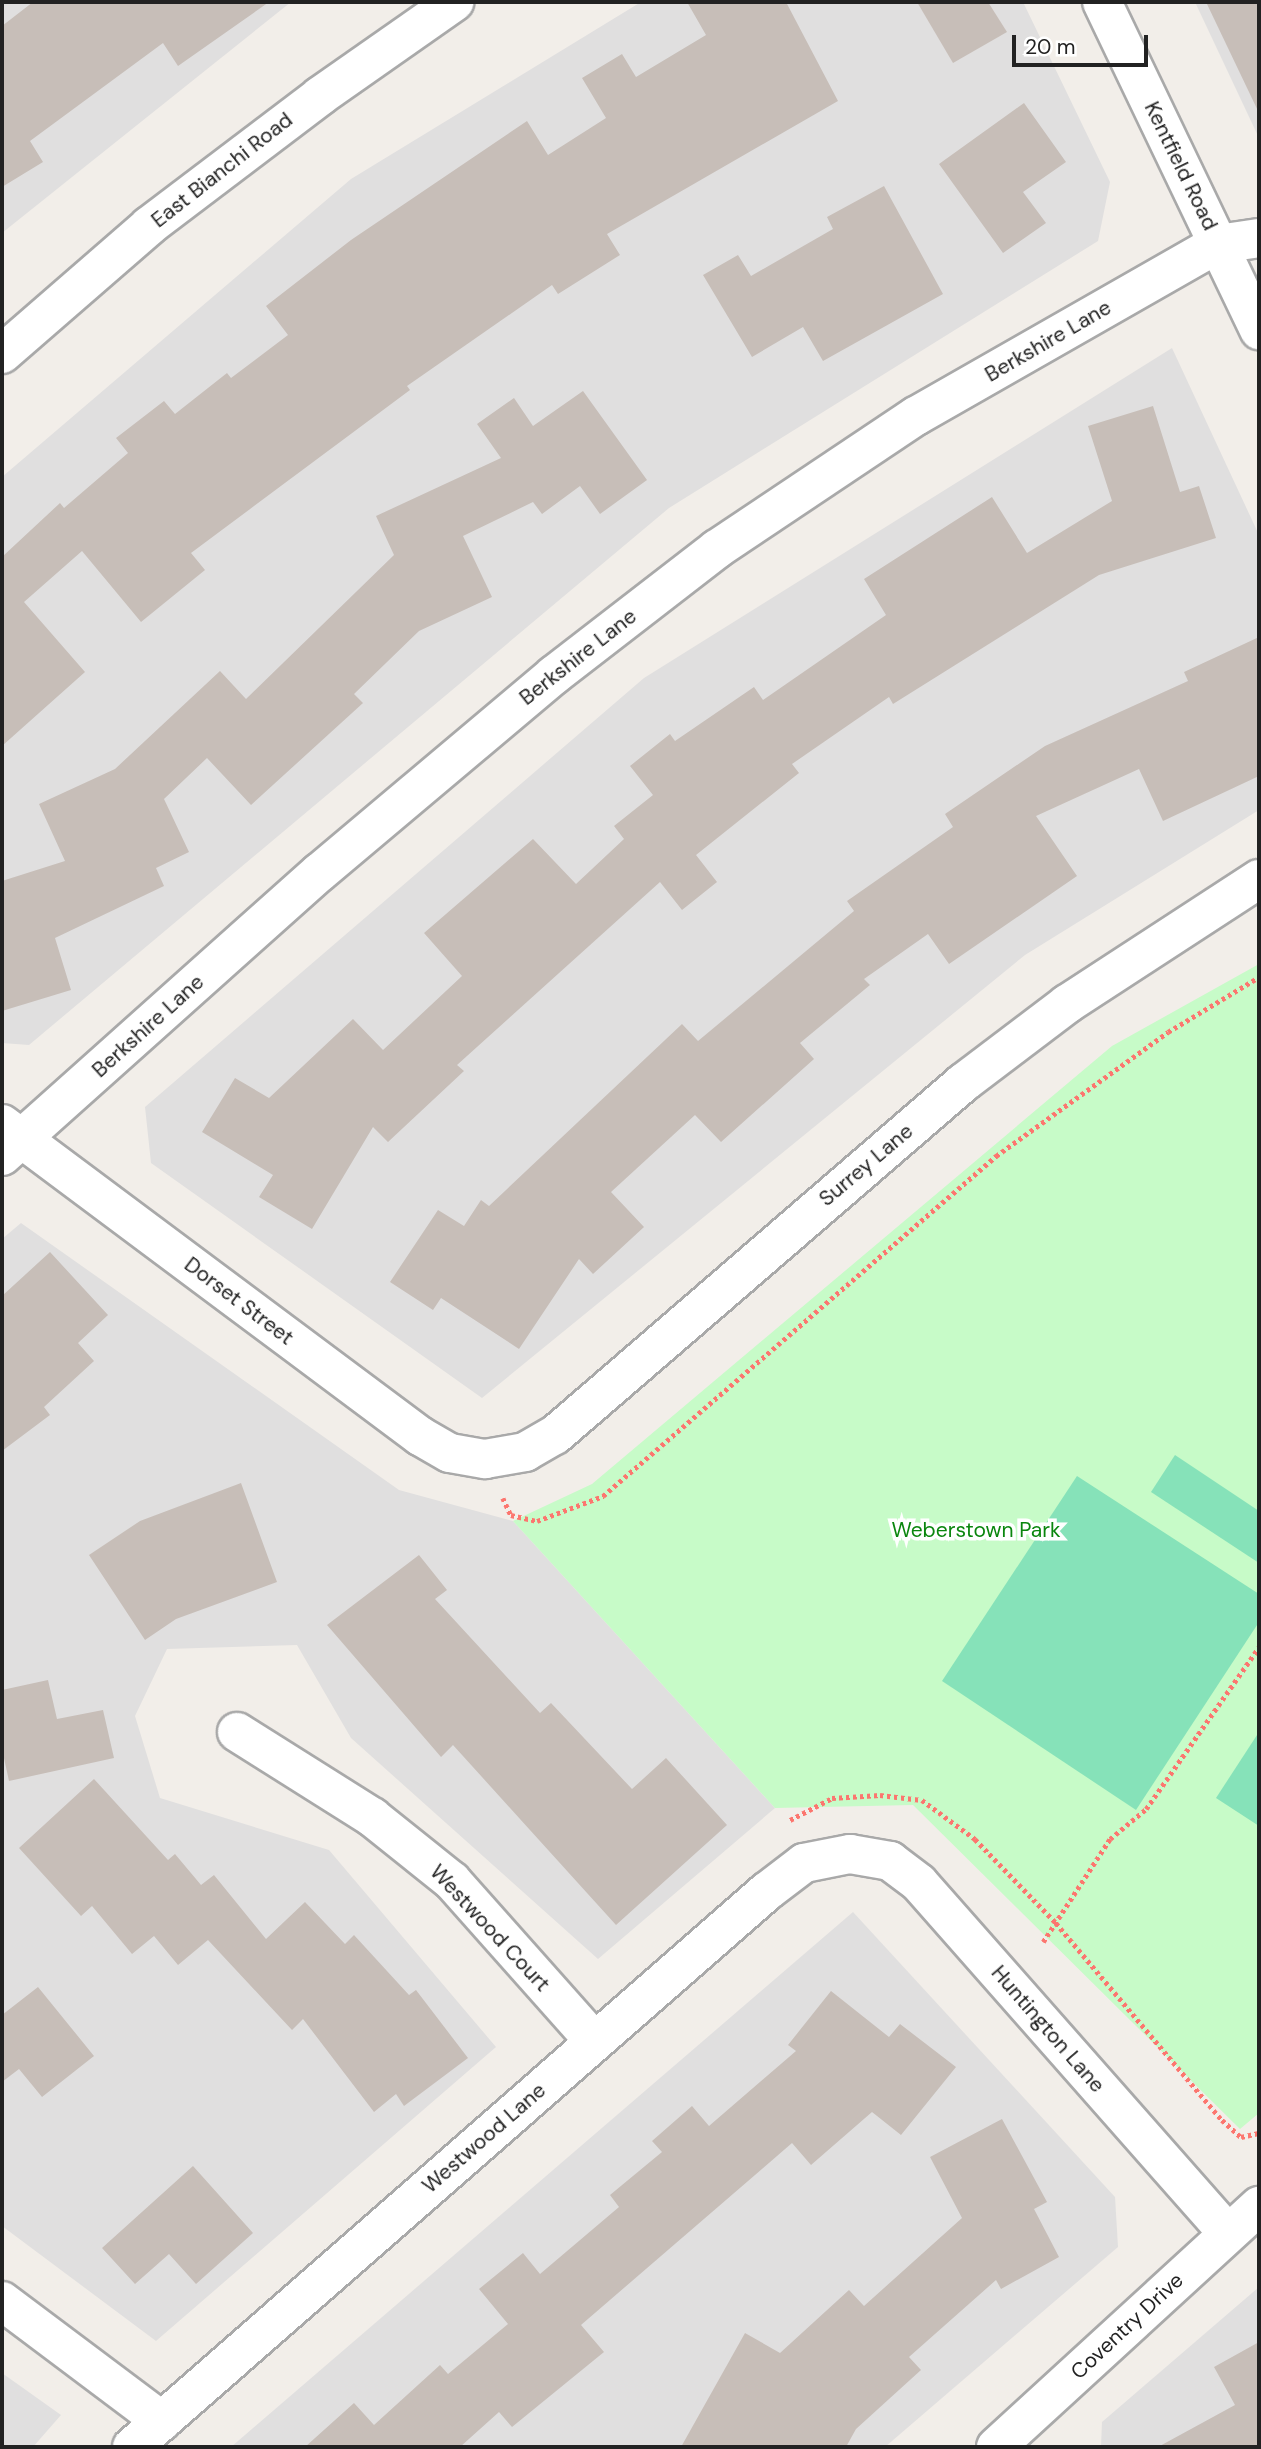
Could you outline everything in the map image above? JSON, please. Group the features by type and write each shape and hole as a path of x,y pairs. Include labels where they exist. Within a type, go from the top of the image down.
{"street":[{"name":"East Bianchi Road","path":"2,354 160,218 320,96 454,2"},
{"name":"Kentfield Road","path":"1102,2 1259,330"},
{"path":"1218,244 1259,238"},
{"name":"Berkshire Lane","path":"8,1139 554,675 717,549 916,416 1218,244"},
{"name":"Surrey Lane","path":"485,1459 525,1452 555,1435 963,1083 1067,1004 1259,879"},
{"name":"Dorset Street","path":"8,1139 420,1436 450,1453 485,1459"},
{"name":"Westwood Court","path":"237,1732 372,1817 452,1881 594,2041"},
{"name":"Westwood Lane","path":"132,2447 594,2041 804,1863 850,1854"},
{"name":"Huntington Lane","path":"850,1854 890,1861 919,1883 1227,2233"},
{"name":"Coventry Drive","path":"996,2447 1259,2206"},
{"path":"2,2301 162,2421"}],"path":[{"path":"485,1459 510,1515 537,1521 603,1496 996,1156 1168,1032 1259,976"},
{"path":"1043,1942 1110,1839 1146,1809 1259,1647"}],"shaded area":[{"path":"2,2 291,2 2,233"},
{"path":"641,2 1023,2 1110,182 1098,241 669,508 29,1045 2,1043 2,477 351,179"},
{"path":"1195,2 1259,2 1259,138"},
{"path":"1172,348 1259,535 1259,810 1025,955 482,1398 151,1163 145,1107 644,678"},
{"path":"21,1223 399,1490 513,1521 775,1808 598,1959 351,1738 297,1645 167,1649 135,1716 160,1798 329,1850 496,2047 156,2341 2,2226 2,1239"},
{"path":"853,1912 1115,2197 1118,2247 885,2447 231,2447"},
{"path":"1259,2287 1259,2447 1101,2447 1102,2422"},
{"path":"2,2373 61,2415 33,2447 2,2447"}],"green space":[{"name":"Weberstown Park","path":"1259,964 1259,2113 1240,2129 913,1805 775,1808 513,1521 592,1484 1112,1046"},
{"path":"1175,1455 1259,1511 1259,1563 1151,1492"},
{"path":"1077,1476 1259,1594 1259,1622 1136,1810 942,1681"},
{"path":"1259,1732 1259,1826 1216,1798"}],"building":[{"path":"33,2 269,2 178,66 163,43 30,141 43,162 2,187 2,26"},
{"path":"687,2 786,2 838,101 607,234 620,255 558,294 552,285 407,386 410,390 191,553 205,570 141,622 82,551 24,602 85,672 2,746 2,557 60,503 64,508 128,453 116,438 164,401 175,414 227,373 231,378 288,335 266,306 351,240 527,121 548,155 606,118 582,78 622,54 636,77 706,35"},
{"path":"917,2 988,2 1007,32 953,63"},
{"path":"1206,2 1259,2 1259,113"},
{"path":"1024,103 1066,162 1023,192 1046,223 1003,253 939,164"},
{"path":"884,186 943,294 823,361 803,327 752,357 703,275 738,255 751,276 833,229 827,217"},
{"path":"583,391 647,480 600,514 580,486 542,514 533,502 463,536 492,597 419,631 354,694 363,703 251,805 207,758 164,799 189,852 156,868 164,886 55,938 71,990 2,1011 2,881 65,861 39,804 115,769 220,671 246,699 394,555 376,516 501,458 477,424 514,398 533,426"},
{"path":"1153,406 1180,492 1199,486 1216,538 1099,575 893,704 889,697 792,764 799,773 696,855 717,882 682,910 660,882 457,1065 464,1071 388,1142 373,1127 312,1229 259,1197 273,1175 202,1132 235,1078 269,1098 353,1019 383,1050 462,976 424,933 533,839 576,884 624,839 614,826 653,795 630,766 670,734 675,741 754,687 763,700 886,615 864,579 992,497 1027,553 1112,501 1088,426"},
{"path":"1259,637 1259,776 1163,821 1139,769 1036,816 1077,876 949,964 928,934 864,979 870,985 800,1043 814,1059 721,1142 695,1115 611,1192 644,1227 593,1274 579,1259 519,1349 441,1298 433,1310 390,1282 438,1210 464,1226 481,1200 489,1206 682,1024 698,1041 854,911 847,901 953,827 945,814 1045,746 1188,681 1184,672"},
{"path":"50,1252 108,1315 78,1343 94,1361 44,1407 50,1415 2,1451 2,1296"},
{"path":"241,1483 277,1582 176,1619 145,1640 89,1555 140,1521"},
{"path":"419,1555 447,1590 435,1599 540,1713 551,1703 632,1789 666,1758 727,1825 616,1925 453,1745 441,1757 327,1625"},
{"path":"48,1680 57,1719 103,1710 114,1758 9,1781 2,1749 2,1690"},
{"path":"94,1779 168,1860 175,1854 201,1885 214,1875 266,1939 305,1902 345,1944 354,1935 409,1995 416,1990 468,2058 404,2106 396,2094 374,2112 303,2019 292,2030 208,1940 178,1965 154,1936 132,1954 92,1906 81,1916 19,1848"},
{"path":"38,1987 94,2056 42,2097 19,2069 2,2082 2,2015"},
{"path":"831,1991 889,2037 900,2024 956,2067 901,2135 872,2112 811,2165 792,2143 581,2325 604,2352 512,2427 499,2412 460,2447 305,2447 354,2403 374,2425 440,2365 448,2374 508,2324 479,2289 523,2253 540,2274 619,2207 610,2195 662,2152 652,2141 692,2106 709,2126 796,2051 788,2045"},
{"path":"1002,2119 1047,2202 1034,2209 1059,2257 1001,2289 996,2280 909,2357 921,2370 856,2429 846,2447 681,2447 745,2333 780,2353 849,2290 864,2306 962,2218 930,2157"},
{"path":"193,2166 253,2233 196,2284 169,2254 135,2284 102,2248"},
{"path":"1259,2342 1259,2447 1158,2447 1235,2405 1214,2367"}]}
